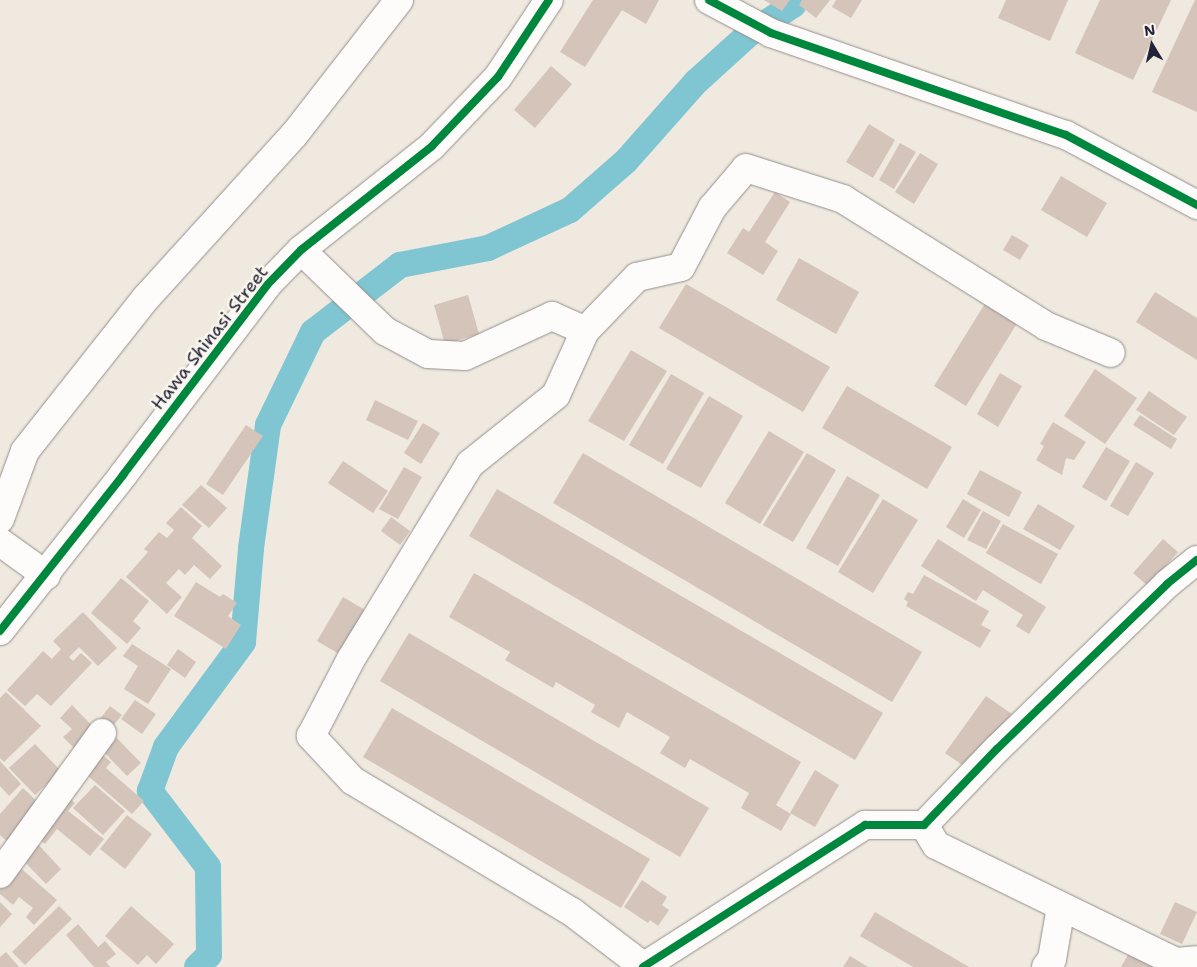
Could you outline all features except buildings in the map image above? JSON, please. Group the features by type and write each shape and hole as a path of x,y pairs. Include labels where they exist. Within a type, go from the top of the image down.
{"street":[{"path":"0,519 25,451 146,298 294,134 398,0"},
{"name":"Hawa Shinasi Street","path":"0,631 46,574 267,285 300,250 432,146 498,77 549,0"},
{"path":"709,0 771,32 1066,135 1197,205"},
{"path":"1111,353 1046,326 842,199 746,168 712,208 681,267 637,277 585,331 556,395 470,464 351,659 311,736 353,781 572,912 643,967 865,826 924,825 997,749 1167,584 1197,560"},
{"path":"300,250 385,331 428,354 465,356 552,316 585,331"},
{"path":"0,542 46,574"},
{"path":"0,874 102,733"},
{"path":"924,825 936,845 1176,962 1197,960"},
{"path":"1046,967 1052,958 1061,906"}],"waterway":[{"path":"197,967 209,955 208,867 150,791 166,747 243,642 251,548 268,425 313,332 400,265 488,248 570,210 626,161 696,82 749,34 793,5 796,0"}],"cycle path":[{"path":"0,631 123,475 267,285 301,250 432,146 498,77 549,0"},
{"path":"709,0 771,33 1066,135 1197,205"},
{"path":"643,967 865,825 924,825 997,749 1167,584 1197,560"}]}
